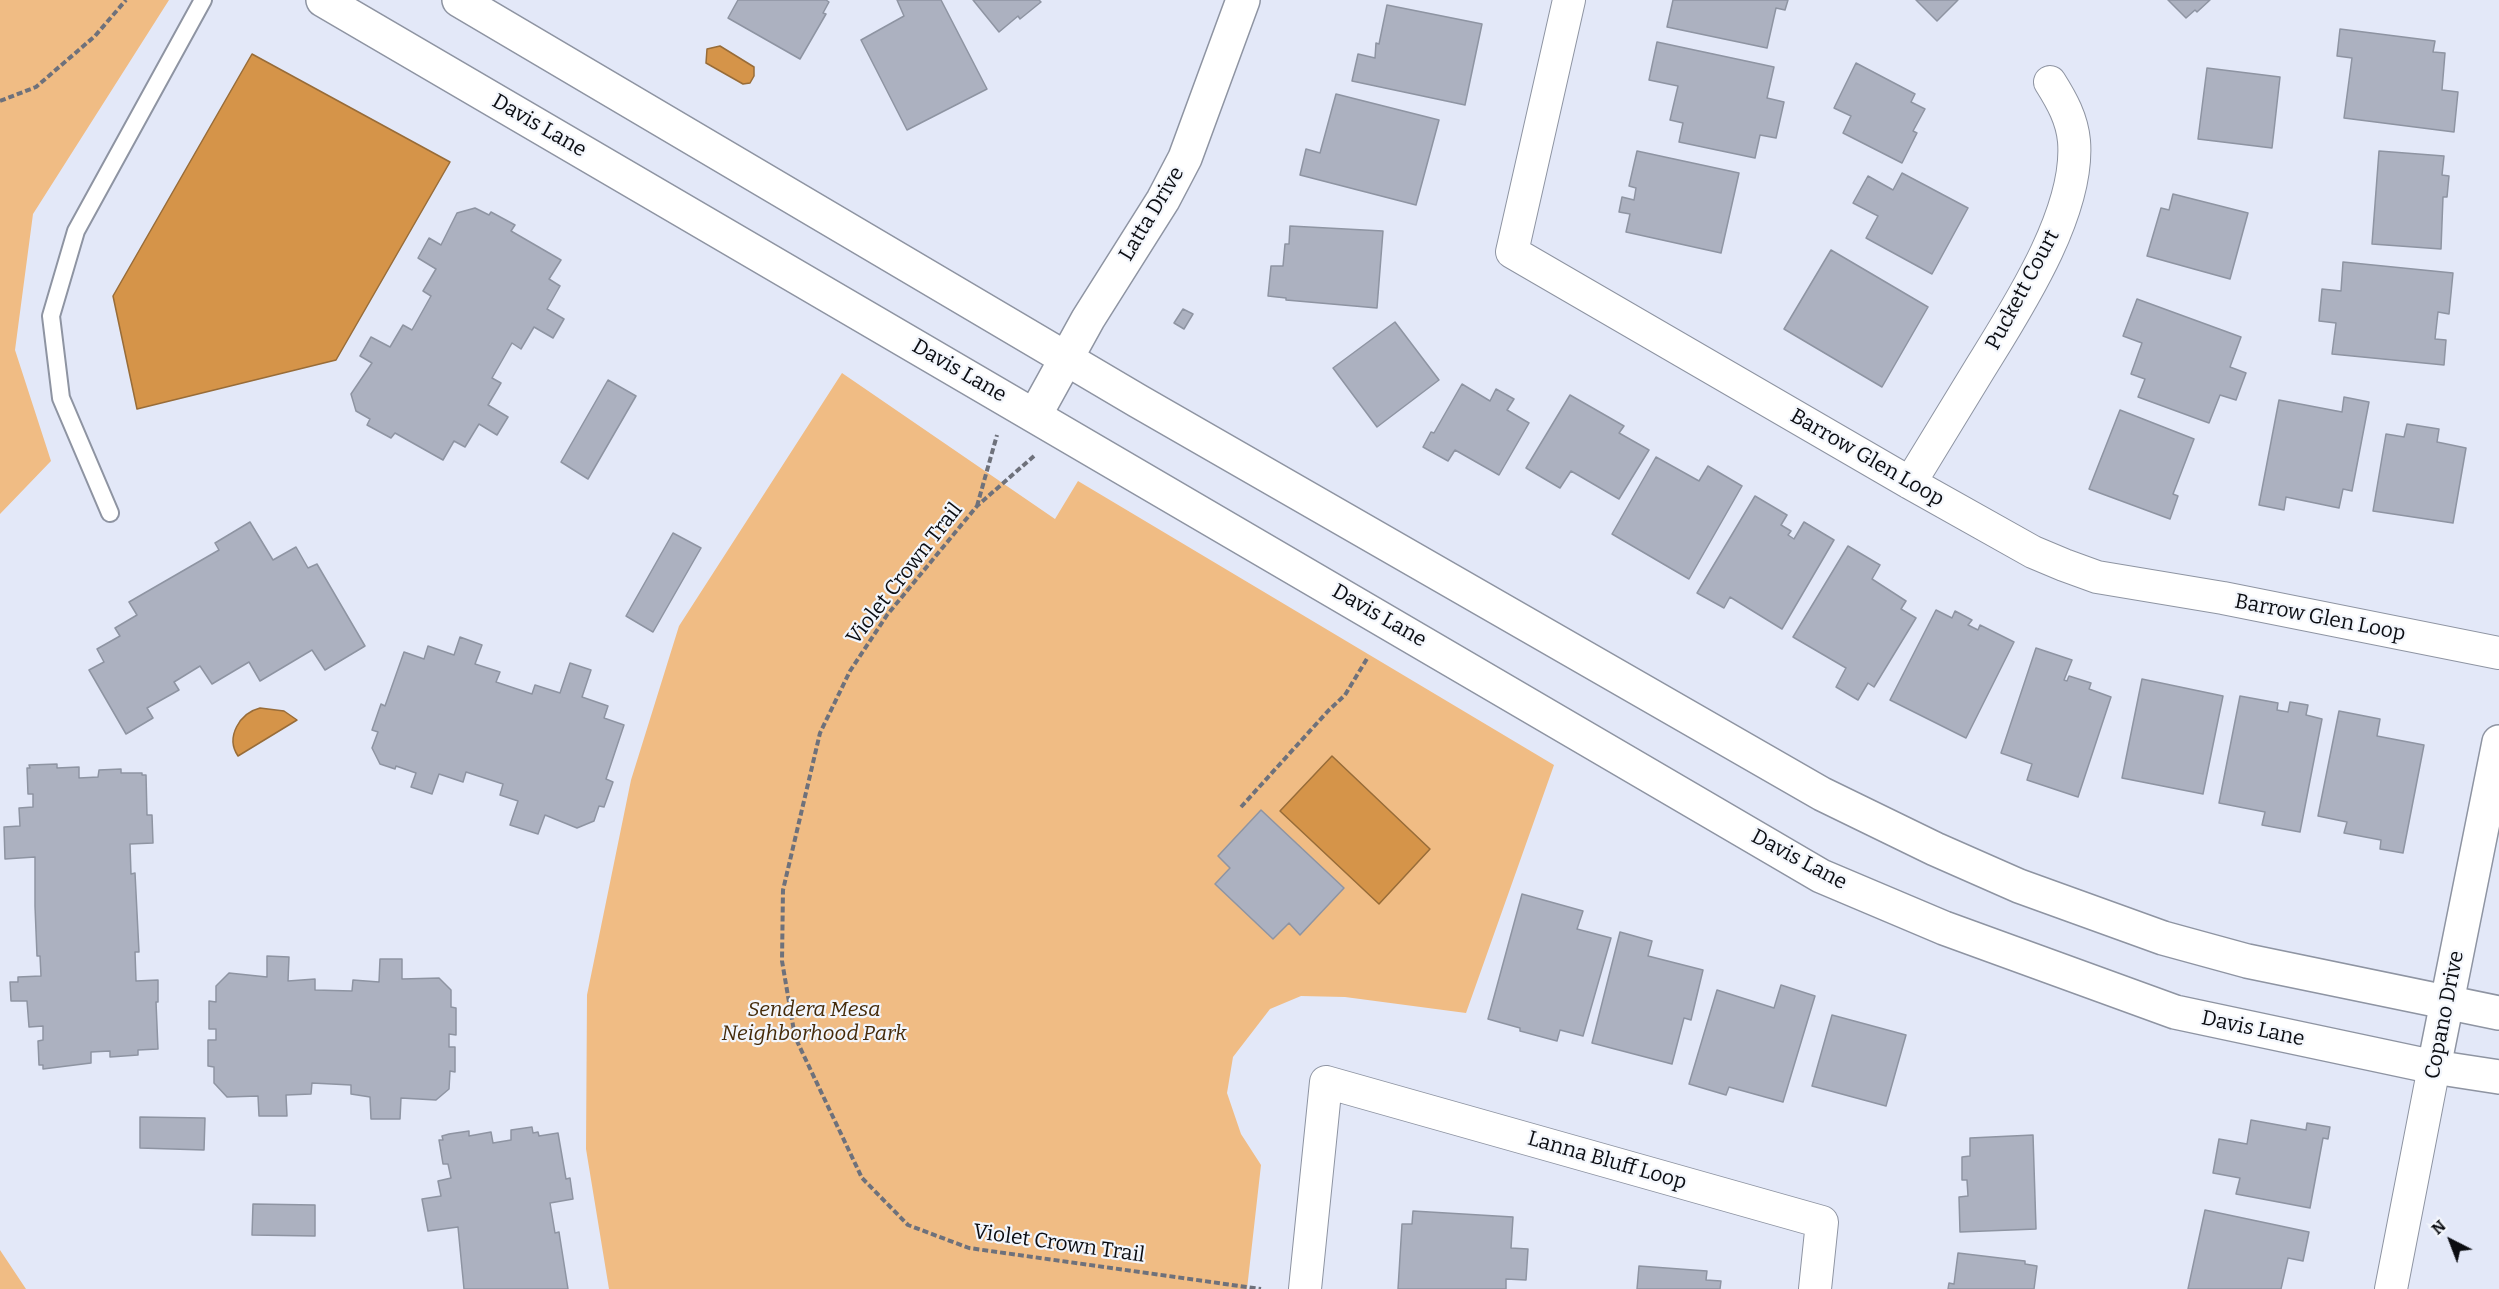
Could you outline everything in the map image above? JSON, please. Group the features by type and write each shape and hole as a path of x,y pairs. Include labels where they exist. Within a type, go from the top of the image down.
{"main road":[{"name":"Davis Lane","path":"322,0 1821,876 1944,928 2175,1012 2434,1067 2499,1077"},
{"path":"459,0 1066,358 1822,794 1935,849 2019,886 2163,938 2247,961 2499,1013"},
{"name":"Latta Drive","path":"1035,415 1066,358 1163,200 1185,158 1243,0"},
{"name":"Copano Drive","path":"2434,1067 2499,742"}],"street":[{"name":"Barrow Glen Loop","path":"1569,0 1512,252 2033,552 2097,577 2223,598 2499,653"},
{"name":"Puckett Court","path":"1910,483 2010,320 2040,264 2060,219 2072,176 2074,141 2067,109 2050,82"},
{"name":"Copano Drive","path":"2391,1289 2434,1067"},
{"name":"Lanna Bluff Loop","path":"1305,1289 1326,1082 1822,1222 1815,1289"}],"lane":[{"path":"110,513 60,398 51,316 76,231 203,0"}],"path":[{"path":"0,101 36,87 94,36 126,0"},
{"name":"Violet Crown Trail","path":"977,506 999,425"},
{"name":"Violet Crown Trail","path":"1036,455 977,506 887,615 850,671 820,733 783,890 782,961 795,1037 862,1178 908,1225 969,1248 1261,1289"},
{"path":"1241,807 1345,695 1368,657"}],"green space":[{"path":"0,0 169,0 33,214 15,350 51,461 0,514"},
{"name":"Sendera Mesa Neighborhood Park","path":"842,373 1055,519 1078,481 1554,765 1466,1013 1345,997 1301,996 1270,1009 1233,1057 1227,1093 1241,1134 1261,1165 1247,1289 609,1289 586,1149 587,995 631,780 679,626"},
{"path":"0,1250 26,1289 0,1289"}],"shaded area":[{"path":"720,46 754,67 754,76 750,83 743,84 706,63 707,49"},
{"path":"252,54 450,162 336,360 137,409 113,296"},
{"path":"260,708 284,711 297,720 238,756 233,741 237,727 246,715"},
{"path":"1332,756 1430,849 1379,904 1280,811"}],"building":[{"path":"738,0 826,0 829,2 823,13 826,14 800,59 728,18"},
{"path":"897,0 941,0 987,89 907,130 861,40 904,16"},
{"path":"973,0 1039,0 1041,2 1020,19 1018,16 999,32"},
{"path":"1673,0 1788,0 1785,10 1776,8 1767,48 1667,27"},
{"path":"1916,0 1958,0 1937,21"},
{"path":"2168,0 2210,0 2186,18"},
{"path":"1387,5 1482,24 1465,105 1352,81 1358,54 1375,58 1376,43 1379,44"},
{"path":"2340,29 2435,41 2433,52 2445,53 2442,90 2458,92 2454,132 2344,118 2352,58 2337,56"},
{"path":"1657,42 1774,67 1767,98 1784,102 1776,138 1760,135 1755,158 1679,142 1683,123 1670,120 1678,86 1649,80"},
{"path":"1856,63 1915,94 1911,102 1925,109 1913,131 1917,133 1902,163 1843,133 1851,116 1834,108"},
{"path":"2207,68 2280,77 2272,148 2198,139"},
{"path":"1336,94 1439,120 1416,205 1300,175 1306,149 1320,153"},
{"path":"1637,151 1739,173 1721,253 1626,232 1630,214 1619,212 1622,197 1634,200 1636,188 1629,186"},
{"path":"2379,151 2444,156 2442,175 2449,176 2447,197 2443,197 2441,249 2372,244"},
{"path":"1902,173 1968,208 1932,274 1866,238 1878,216 1853,203 1868,176 1893,190"},
{"path":"2173,194 2248,213 2230,279 2147,256 2161,208 2169,210"},
{"path":"475,208 489,215 491,212 515,225 511,231 561,260 549,279 560,286 547,309 564,319 553,338 534,327 521,349 512,343 492,378 501,383 488,405 508,417 497,435 479,424 465,447 454,441 443,460 395,433 391,438 367,425 370,419 356,411 351,394 372,363 360,356 371,337 390,347 403,325 412,330 431,296 423,291 436,269 418,258 429,238 441,245 457,213"},
{"path":"1290,226 1383,231 1377,308 1286,300 1286,298 1268,296 1271,266 1283,266 1285,244 1289,244"},
{"path":"1831,250 1928,307 1882,387 1784,329"},
{"path":"2343,262 2453,273 2449,314 2438,312 2435,339 2446,340 2444,365 2332,354 2336,323 2319,321 2322,289 2341,291"},
{"path":"2137,299 2241,337 2230,367 2246,373 2236,400 2220,395 2209,423 2138,397 2145,379 2131,374 2142,343 2123,336"},
{"path":"1183,309 1193,314 1184,329 1174,323"},
{"path":"1395,322 1439,380 1377,427 1333,368"},
{"path":"608,380 636,396 588,479 561,462"},
{"path":"1462,384 1490,401 1496,389 1514,399 1507,410 1529,423 1499,475 1455,450 1448,461 1423,447 1431,432 1434,433"},
{"path":"1570,395 1624,426 1619,433 1649,450 1619,499 1571,471 1560,488 1526,468"},
{"path":"2344,397 2369,402 2352,491 2343,489 2339,508 2286,497 2284,510 2259,505 2279,400 2342,412"},
{"path":"2120,410 2194,439 2173,494 2178,496 2170,519 2089,489"},
{"path":"2407,424 2439,429 2437,442 2466,448 2453,523 2373,511 2386,434 2404,437"},
{"path":"1656,457 1699,481 1708,466 1742,486 1689,579 1612,534"},
{"path":"1755,496 1787,515 1781,525 1791,531 1788,535 1794,539 1804,522 1834,540 1782,629 1730,597 1724,608 1697,593"},
{"path":"250,522 273,560 296,547 308,568 317,564 365,646 325,670 312,650 260,681 249,662 212,684 200,666 174,682 179,690 147,708 153,718 126,734 89,670 104,662 97,649 120,636 115,628 137,615 129,602 219,550 215,543"},
{"path":"673,533 701,548 653,632 626,616"},
{"path":"1848,546 1880,565 1872,579 1906,601 1901,609 1916,618 1874,687 1868,683 1858,700 1836,687 1846,668 1793,637"},
{"path":"1936,610 1952,618 1955,611 1972,620 1968,625 1978,630 1980,625 2014,642 1966,738 1890,700"},
{"path":"460,637 482,645 475,664 500,672 496,682 532,694 535,685 560,693 570,663 591,670 582,697 608,706 604,718 624,725 606,779 613,782 604,807 599,806 594,821 577,828 545,815 538,834 510,825 518,801 500,795 503,784 466,772 463,782 439,774 432,794 411,787 416,773 396,766 395,769 380,764 372,748 378,732 372,730 381,704 385,706 404,652 424,659 428,646 454,655"},
{"path":"2036,648 2072,660 2064,680 2067,681 2069,676 2091,683 2089,689 2111,697 2078,797 2027,780 2032,764 2001,753"},
{"path":"2142,679 2223,696 2203,794 2122,778"},
{"path":"2240,696 2278,703 2277,710 2288,712 2290,702 2308,705 2306,715 2322,719 2300,832 2262,825 2265,812 2219,803"},
{"path":"2339,711 2380,719 2377,736 2424,745 2403,853 2380,849 2381,840 2344,833 2347,822 2318,816"},
{"path":"57,764 57,768 79,767 79,778 98,777 99,770 121,769 121,773 146,775 147,815 152,815 153,843 130,844 131,874 135,873 139,952 135,952 136,981 158,980 158,1002 156,1002 158,1049 138,1050 138,1055 110,1057 110,1051 91,1052 91,1063 43,1069 43,1065 39,1065 38,1041 43,1040 43,1026 29,1027 27,1001 11,1001 10,982 18,982 18,977 41,976 40,956 37,956 35,857 5,859 4,827 20,826 19,808 33,807 33,794 28,794 27,768 30,768 29,765"},
{"path":"1261,810 1344,888 1300,935 1289,923 1273,939 1215,884 1230,868 1218,856"},
{"path":"1522,894 1583,911 1577,929 1611,938 1583,1036 1560,1030 1557,1041 1488,1019"},
{"path":"1620,932 1652,941 1648,956 1703,970 1691,1020 1684,1018 1672,1064 1592,1043"},
{"path":"267,956 289,957 288,981 315,979 315,990 352,991 353,980 379,982 380,959 402,959 402,979 439,978 451,990 451,1007 456,1008 456,1035 449,1034 449,1047 455,1047 455,1072 450,1071 449,1089 436,1100 401,1098 400,1119 371,1119 370,1097 351,1094 351,1085 312,1083 311,1094 286,1095 287,1116 259,1116 258,1096 227,1097 214,1083 214,1067 208,1066 208,1040 216,1040 216,1029 209,1029 209,1001 216,1002 216,986 229,973 267,977"},
{"path":"1781,985 1815,996 1783,1102 1729,1087 1726,1095 1689,1084 1717,990 1774,1008"},
{"path":"1832,1015 1906,1035 1886,1106 1812,1086"},
{"path":"140,1117 205,1118 204,1150 140,1148"},
{"path":"2251,1120 2306,1130 2307,1123 2330,1127 2328,1139 2323,1138 2310,1208 2236,1194 2240,1178 2213,1173 2219,1139 2247,1144"},
{"path":"532,1127 533,1133 538,1132 539,1136 558,1133 566,1179 570,1178 573,1199 550,1203 555,1233 559,1232 568,1289 464,1289 458,1227 428,1231 422,1199 441,1196 438,1181 451,1178 448,1164 443,1164 439,1140 443,1140 442,1136 449,1134 469,1131 469,1136 491,1132 493,1143 511,1140 511,1130"},
{"path":"2033,1135 2036,1229 1960,1232 1959,1197 1968,1196 1967,1180 1962,1180 1962,1157 1970,1156 1970,1138"},
{"path":"253,1204 315,1205 315,1236 252,1235"},
{"path":"2205,1210 2309,1232 2303,1261 2288,1258 2281,1289 2188,1289"},
{"path":"1413,1211 1513,1217 1511,1248 1528,1249 1526,1280 1506,1279 1506,1289 1398,1289 1402,1224 1412,1224"},
{"path":"1958,1253 2025,1261 2025,1264 2037,1266 2034,1289 1948,1289 1949,1283 1954,1284"},
{"path":"1639,1266 1707,1271 1706,1280 1721,1281 1720,1289 1637,1289"}]}
